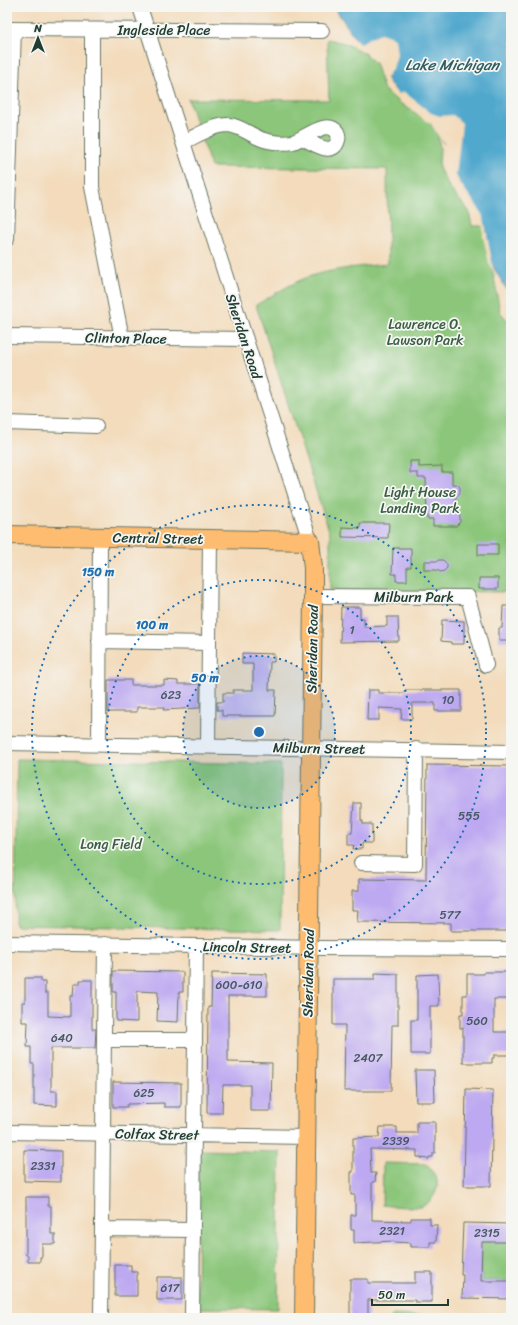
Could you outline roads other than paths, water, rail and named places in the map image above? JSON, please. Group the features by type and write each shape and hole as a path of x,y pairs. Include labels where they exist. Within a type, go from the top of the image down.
{"main road":[{"name":"Central Street","path":"7,535 310,541"},
{"name":"Sheridan Road","path":"304,1318 313,596 313,568 310,541"}],"street":[{"name":"Sheridan Road","path":"140,7 310,541"},
{"name":"Ingleside Place","path":"10,29 322,32"},
{"path":"7,239 10,29"},
{"path":"92,30 92,187 122,338"},
{"path":"183,142 212,129 229,125 237,127 257,138 292,142 302,138"},
{"name":"Clinton Place","path":"7,336 246,339"},
{"path":"7,423 96,426"},
{"path":"99,744 100,537"},
{"path":"208,746 210,539"},
{"name":"Milburn Park","path":"313,596 468,597 486,665"},
{"path":"100,641 209,643"},
{"name":"Milburn Street","path":"7,743 416,749 511,752"},
{"path":"362,863 415,864 416,749"},
{"name":"Lincoln Street","path":"7,943 511,949"},
{"path":"101,1318 105,944"},
{"path":"192,1318 196,946"},
{"path":"104,1040 195,1040"},
{"name":"Colfax Street","path":"7,1132 306,1137"},
{"path":"102,1229 193,1230"}],"water":[{"name":"Lake Michigan","path":"334,7 511,7 511,297 491,263 485,226 455,173 454,163 446,147 431,124 400,96 388,81 380,60 355,38"}],"park label":[{"name":"Lawrence O. Lawson Park","path":"425,332"},
{"name":"Light House Landing Park","path":"420,500"},
{"name":"Long Field","path":"111,844"}]}
